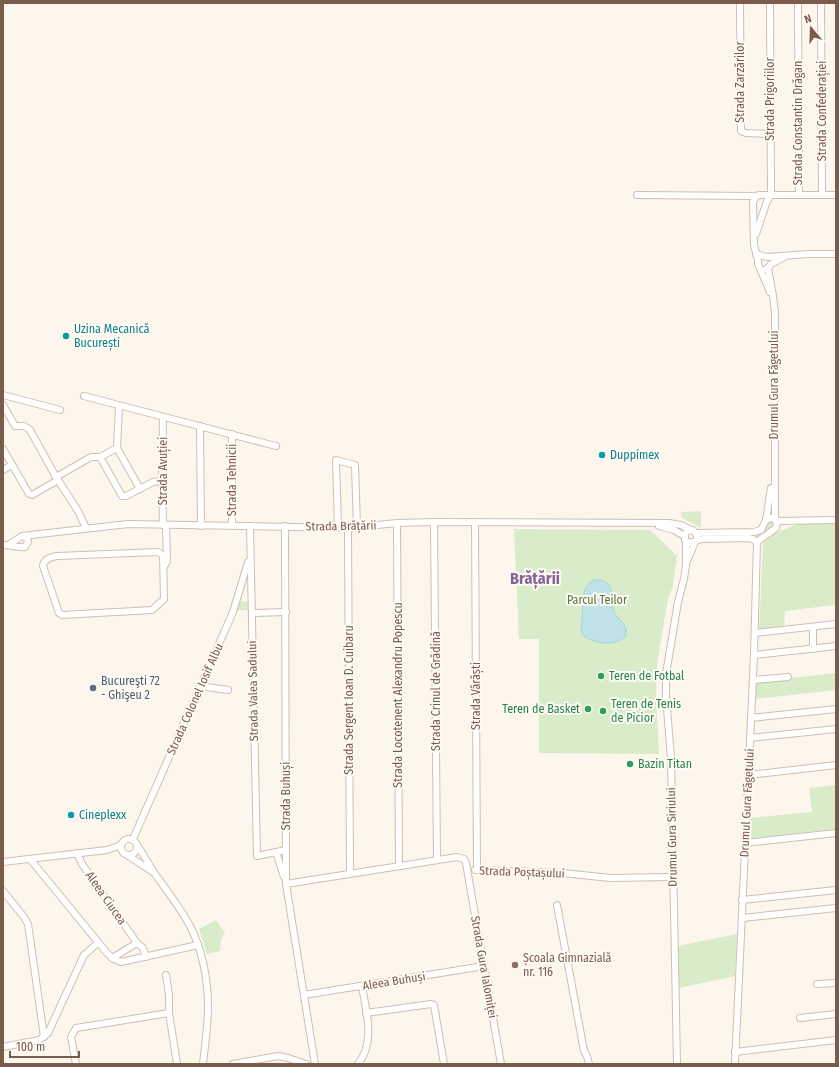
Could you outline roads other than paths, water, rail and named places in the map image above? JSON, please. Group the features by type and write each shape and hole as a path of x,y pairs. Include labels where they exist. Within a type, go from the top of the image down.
{"street":[{"name":"Strada Zarzărilor","path":"740,3 741,131 746,133 771,134"},
{"name":"Strada Prigoriilor","path":"754,238 769,198 771,134 770,3"},
{"name":"Strada Constantin Drăgan","path":"798,3 799,195"},
{"name":"Strada Confederației","path":"821,3 822,195"},
{"path":"637,195 759,196 769,198 799,195 836,195"},
{"path":"759,196 753,200 753,205 754,238 761,257 758,264 760,268 764,269 789,255"},
{"path":"753,205 758,209 765,207"},
{"path":"761,257 836,254"},
{"path":"761,257 770,260 770,266"},
{"name":"Drumul Gura Făgetului","path":"770,266 774,303 774,466 776,523"},
{"name":"Drumul Gura Făgetului","path":"760,268 774,303"},
{"path":"3,394 60,410"},
{"path":"84,396 276,446"},
{"path":"3,405 15,426 24,426 30,430 57,478 78,511 86,528"},
{"path":"119,406 117,448 140,489"},
{"name":"Strada Avuției","path":"163,417 162,481 167,561 163,568 164,599 152,610 62,615 59,613 43,566 48,558 57,556 158,552 162,556 163,568"},
{"path":"200,426 200,526"},
{"name":"Strada Tehnicii","path":"232,434 232,526"},
{"path":"3,449 27,493 30,495 91,457 100,457 117,448"},
{"path":"100,457 122,496 126,496 153,482 162,481"},
{"path":"338,527 336,460 355,465 357,527"},
{"path":"3,470 12,465"},
{"name":"Drumul Gura Făgetului","path":"766,520 774,466"},
{"path":"754,532 763,528 766,520 771,518 776,523 836,520"},
{"name":"Strada Brățării","path":"23,536 120,524 348,528 397,523 434,522 643,523 673,524 683,526 694,531 754,532"},
{"name":"Strada Crinul de Grădină","path":"434,522 437,860"},
{"name":"Strada Vărăști","path":"475,522 477,870"},
{"name":"Strada Locotenent Alexandru Popescu","path":"397,523 399,866"},
{"name":"Strada Brățării","path":"643,523 674,530 691,544 696,541"},
{"path":"685,539 687,531 694,531 696,541 755,540 766,537 776,523"},
{"name":"Strada Valea Sadului","path":"250,526 257,856 276,852"},
{"name":"Strada Buhuși","path":"285,526 286,884 316,1064"},
{"name":"Strada Sergent Ioan D. Cuibaru","path":"348,528 350,873"},
{"name":"Drumul Gura Făgetului","path":"735,1064 755,633 755,540 752,535 754,532"},
{"name":"Strada Brățării","path":"28,542 39,534"},
{"path":"23,536 27,538 28,542 25,547 22,548 18,543 19,538 23,536"},
{"name":"Drumul Gura Siriului","path":"678,1064 671,758 666,696 666,674 671,639 678,602 683,586 686,565 685,539"},
{"name":"Drumul Gura Siriului","path":"686,565 696,541"},
{"path":"6,545 18,543"},
{"name":"Strada Colonel Iosif Albu","path":"133,839 233,612 250,557"},
{"path":"252,613 286,612"},
{"path":"755,633 836,624"},
{"path":"812,627 813,649"},
{"path":"754,655 836,646"},
{"path":"753,680 788,677"},
{"path":"200,686 228,690"},
{"path":"751,718 836,709"},
{"path":"750,738 836,729"},
{"path":"748,775 836,765"},
{"path":"745,843 836,833"},
{"path":"3,862 107,850 121,845 126,839 133,839 154,873 171,895 184,916 198,945 205,977 208,1006 203,1064"},
{"path":"121,845 125,854 154,873"},
{"path":"107,850 125,854 135,853 138,845"},
{"path":"286,850 276,852 286,884"},
{"name":"Aleea Ciucea","path":"77,853 82,864 137,943 143,948 146,957"},
{"name":"Strada Poștașului","path":"286,884 460,857 466,861 468,870 569,874 610,878 673,876"},
{"path":"30,859 112,958 121,962 198,945"},
{"name":"Strada Gura Ialomiței","path":"468,870 501,1064"},
{"path":"742,900 836,890"},
{"path":"3,891 24,916 28,924 44,1037"},
{"path":"557,905 584,1051 588,1056 589,1064"},
{"path":"742,918 836,908"},
{"path":"3,1047 39,1040 48,1033 84,955 98,942"},
{"path":"112,958 137,943"},
{"name":"Aleea Buhuși","path":"304,995 484,966"},
{"path":"166,975 169,995 169,1013 177,1064"},
{"path":"817,984 836,983"},
{"path":"358,1064 365,1053 368,1042 368,1026 362,986"},
{"path":"366,1013 431,1004 434,1005 444,1064"},
{"path":"76,1064 71,1037 76,1028 169,1013"},
{"path":"800,1018 836,1014"},
{"path":"735,1052 836,1040"},
{"path":"233,1064 278,1056 306,1064"}],"water":[{"path":"595,580 607,583 610,587 614,612 626,628 626,636 616,642 599,642 583,635 581,629 584,592 588,584"}],"place":[{"name":"Uzina Mecanică București","path":"66,336"},
{"name":"Duppimex","path":"602,455"},
{"name":"Teren de Fotbal","path":"601,676"},
{"name":"Bucureşti 72 - Ghişeu 2","path":"93,688"},
{"name":"Teren de Basket","path":"588,709"},
{"name":"Teren de Tenis de Picior","path":"603,711"},
{"name":"Bazin Titan","path":"630,764"},
{"name":"Cineplexx","path":"71,815"},
{"name":"Școala Gimnazială nr. 116","path":"515,965"}],"district":[{"name":"Brățării","path":"535,578"}],"park label":[{"name":"Parcul Teilor","path":"597,600"}]}
